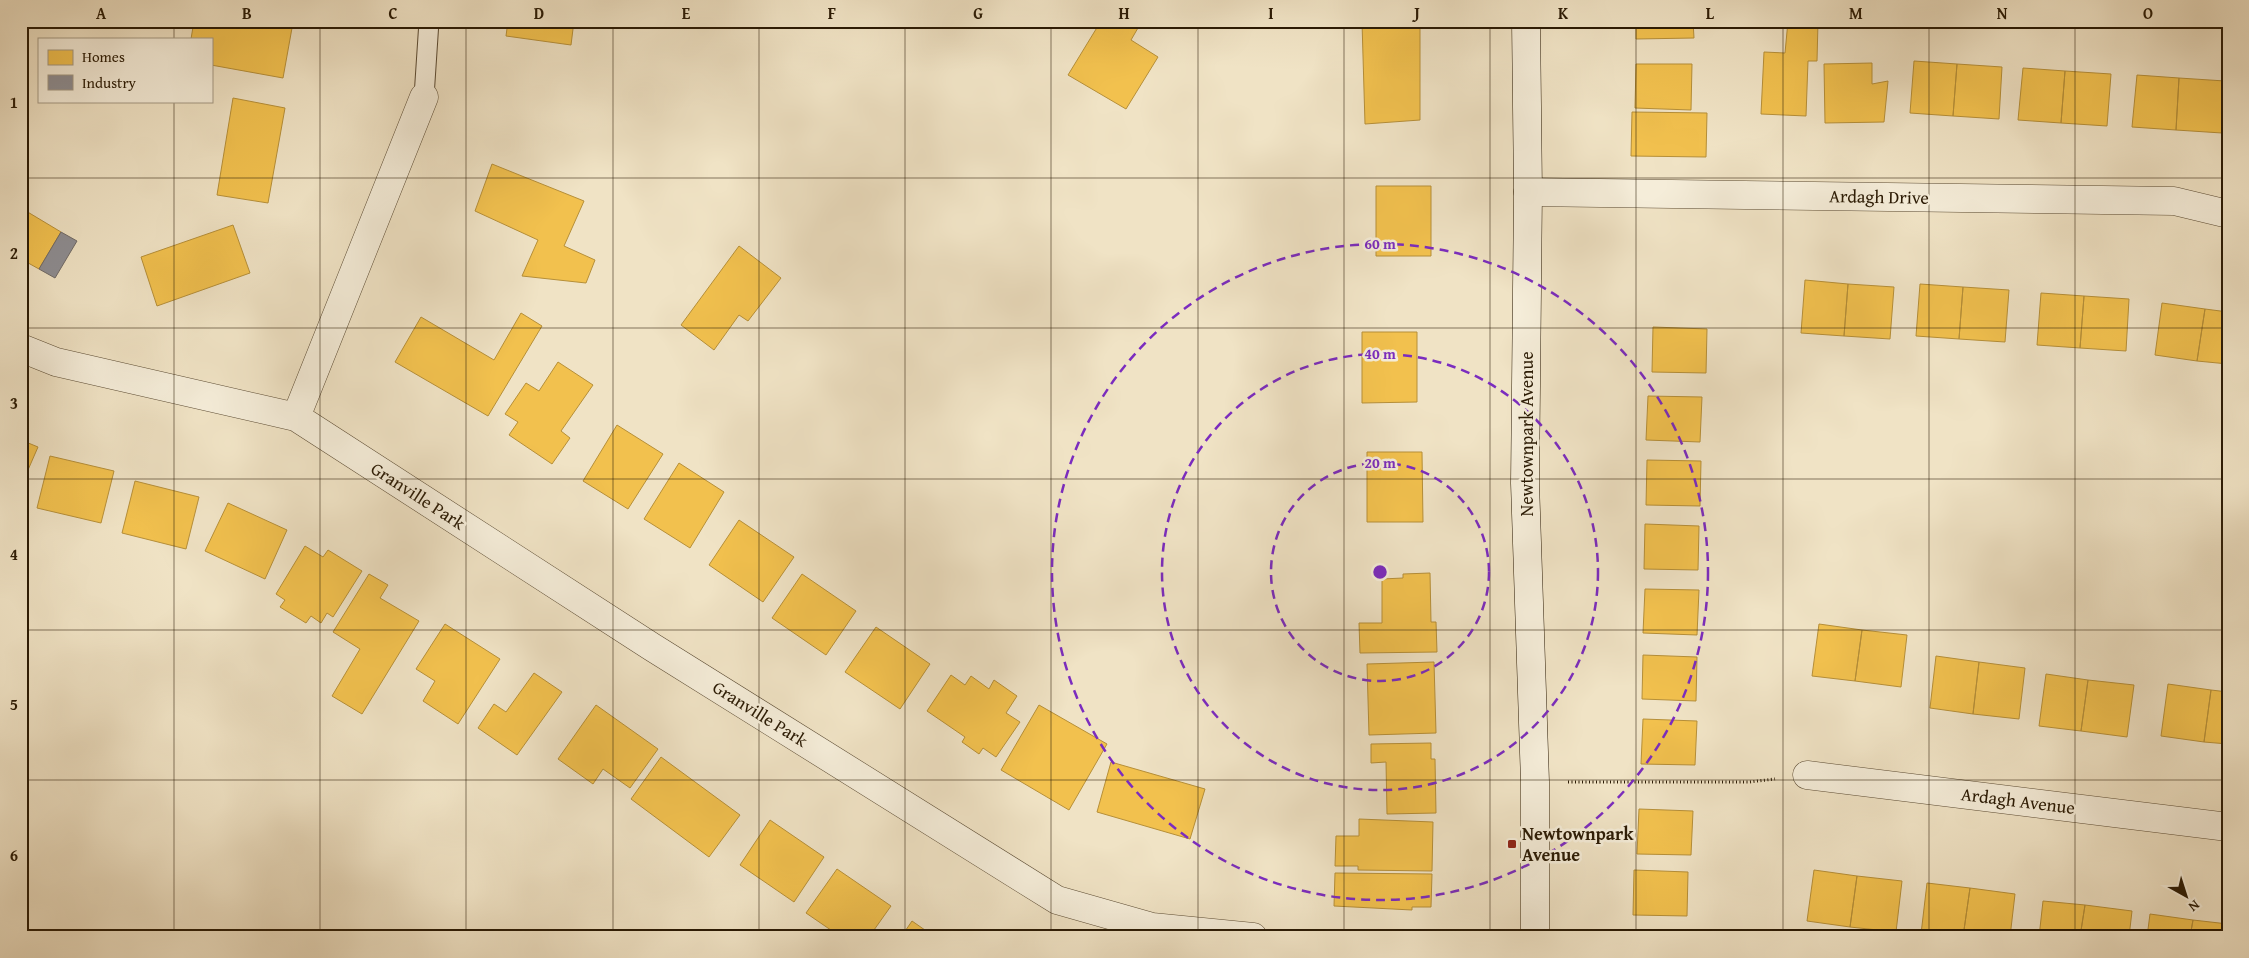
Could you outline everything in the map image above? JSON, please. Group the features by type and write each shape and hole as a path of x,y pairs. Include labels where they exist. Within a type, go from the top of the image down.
{"street":[{"name":"Newtownpark Avenue","path":"1526,21 1528,192 1525,483 1535,782 1535,937"},
{"path":"296,417 424,97"},
{"name":"Ardagh Drive","path":"1528,192 2174,201 2228,214"},
{"name":"Granville Park","path":"21,348 65,364 296,417 652,647 1057,900 1152,927 1253,937"},
{"name":"Ardagh Avenue","path":"1807,775 2228,827"}],"lane":[{"path":"424,97 429,21"}],"path":[{"path":"1535,782 1749,782 1807,775"}],"building: Homes":[{"path":"194,21 258,21 292,28 283,78 212,65 212,38 191,38"},
{"path":"258,21 293,21 292,28"},
{"path":"508,21 574,21 571,45 506,36"},
{"path":"1101,21 1142,21 1131,40 1158,57 1126,109 1068,75"},
{"path":"1350,21 1439,21 1420,22 1420,120 1365,124 1362,22"},
{"path":"1636,21 1693,21 1694,38 1636,39"},
{"path":"1788,21 1818,22 1817,61 1808,61 1806,116 1761,114 1764,52 1785,53"},
{"path":"1914,61 1957,64 1953,116 1910,113"},
{"path":"1872,63 1872,84 1888,81 1884,122 1825,123 1824,64"},
{"path":"1636,64 1692,64 1691,110 1635,108"},
{"path":"1957,64 2002,67 1999,119 1953,116"},
{"path":"2023,68 2065,71 2061,123 2018,120"},
{"path":"2065,71 2111,74 2107,126 2061,123"},
{"path":"2137,75 2179,78 2176,130 2132,127"},
{"path":"2179,78 2225,81 2222,133 2176,130"},
{"path":"233,98 285,108 268,203 217,195"},
{"path":"1632,112 1707,113 1706,157 1631,156"},
{"path":"492,164 584,201 564,246 595,260 586,283 522,276 538,240 475,211"},
{"path":"1376,186 1431,186 1431,256 1376,256"},
{"path":"21,208 61,232 39,269 21,259"},
{"path":"233,225 250,273 157,306 141,257"},
{"path":"739,246 781,278 748,321 739,315 714,350 681,325"},
{"path":"1805,280 1848,284 1844,336 1801,333"},
{"path":"1848,284 1894,287 1890,339 1844,336"},
{"path":"1920,284 1963,287 1959,339 1916,336"},
{"path":"1963,287 2009,290 2005,342 1959,339"},
{"path":"2041,293 2084,296 2080,348 2037,345"},
{"path":"2084,296 2129,299 2126,351 2080,348"},
{"path":"2162,303 2205,309 2197,361 2155,355"},
{"path":"2205,309 2228,312 2228,364 2197,361"},
{"path":"521,313 542,326 488,416 395,362 421,317 494,360"},
{"path":"1653,327 1707,329 1706,373 1652,372"},
{"path":"1362,332 1417,332 1417,402 1362,403"},
{"path":"558,362 593,385 561,431 570,438 552,464 509,435 518,422 505,414 526,383 539,391"},
{"path":"1648,396 1702,397 1700,442 1646,440"},
{"path":"617,425 663,454 628,509 583,481"},
{"path":"21,440 38,447 21,486"},
{"path":"1367,452 1422,452 1423,522 1367,522"},
{"path":"50,456 114,471 101,523 37,508"},
{"path":"1647,460 1701,461 1700,506 1646,505"},
{"path":"679,463 724,492 690,548 644,519"},
{"path":"135,481 199,497 186,549 122,533"},
{"path":"228,503 287,530 265,579 205,551"},
{"path":"739,520 794,557 763,602 709,565"},
{"path":"1645,524 1699,526 1698,570 1644,569"},
{"path":"305,546 323,557 328,550 362,571 333,617 327,613 321,623 311,616 306,623 280,607 285,600 276,594"},
{"path":"1430,573 1431,622 1436,622 1437,652 1360,653 1359,623 1382,623 1382,579 1403,578 1403,574"},
{"path":"369,574 388,585 380,598 419,621 362,714 332,696 360,649 333,632"},
{"path":"802,574 856,611 826,655 772,618"},
{"path":"1645,589 1699,590 1697,635 1643,633"},
{"path":"445,624 500,659 458,724 423,701 435,681 416,669"},
{"path":"1819,624 1862,630 1855,681 1812,676"},
{"path":"876,627 930,664 900,709 845,672"},
{"path":"1862,630 1907,635 1901,687 1855,681"},
{"path":"1643,655 1697,657 1696,701 1642,699"},
{"path":"1936,656 1979,662 1973,714 1930,708"},
{"path":"1434,662 1436,733 1369,735 1367,664"},
{"path":"1979,662 2025,668 2019,719 1973,714"},
{"path":"534,673 562,692 517,755 478,728 494,704 506,712"},
{"path":"2046,674 2088,680 2081,731 2039,726"},
{"path":"951,675 965,685 971,676 989,689 994,680 1017,696 1006,713 1020,722 996,757 983,748 979,754 962,742 965,737 927,711"},
{"path":"2088,680 2134,685 2127,737 2081,731"},
{"path":"2168,684 2211,690 2204,742 2161,736"},
{"path":"2211,690 2228,692 2228,744 2204,742"},
{"path":"596,705 658,749 630,788 603,769 593,784 558,759"},
{"path":"1039,705 1107,744 1069,810 1001,770"},
{"path":"1643,719 1697,721 1695,765 1641,764"},
{"path":"1431,743 1431,759 1435,759 1436,813 1387,814 1386,762 1371,763 1371,744"},
{"path":"661,757 740,815 709,857 631,799"},
{"path":"1111,762 1205,789 1190,839 1097,812"},
{"path":"1639,809 1693,811 1691,855 1637,854"},
{"path":"1359,819 1433,822 1432,871 1358,870 1358,866 1335,866 1336,836 1359,836"},
{"path":"770,820 824,857 794,902 740,865"},
{"path":"837,869 891,906 869,937 841,937 806,913"},
{"path":"1634,870 1688,872 1687,916 1633,915"},
{"path":"1814,870 1857,876 1850,927 1807,921"},
{"path":"1335,873 1432,874 1431,907 1412,907 1412,910 1334,906"},
{"path":"1857,876 1902,881 1896,932 1850,927"},
{"path":"1927,883 1970,888 1963,937 1921,934"},
{"path":"1970,888 2015,894 2010,937 1963,937"},
{"path":"2043,901 2085,905 2080,937 2039,937"},
{"path":"2085,905 2132,911 2129,937 2080,937"},
{"path":"2150,914 2193,920 2190,937 2147,937"},
{"path":"2193,920 2228,924 2228,937 2190,937"},
{"path":"912,921 935,937 901,937"},
{"path":"1634,935 1688,936 1634,937"}],"building: Industry":[{"path":"61,232 77,241 55,278 39,269"}],"place":[{"name":"Newtownpark Avenue","path":"1512,844"}]}
